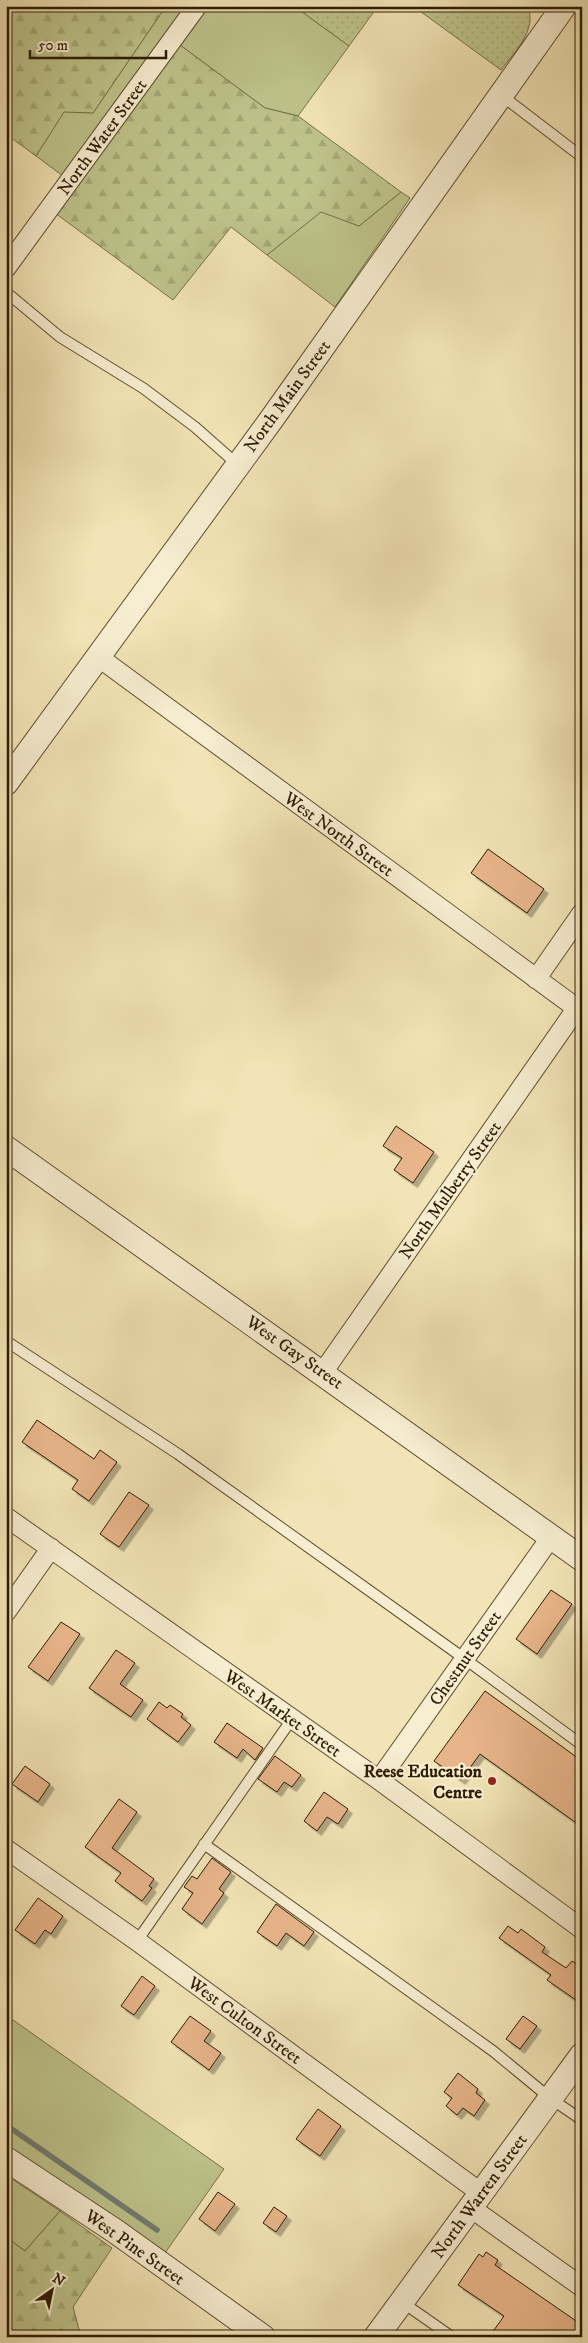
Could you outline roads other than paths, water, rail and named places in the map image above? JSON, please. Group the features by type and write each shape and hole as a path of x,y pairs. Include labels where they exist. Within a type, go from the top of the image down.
{"street":[{"name":"North Water Street","path":"6,268 197,6"},
{"name":"North Main Street","path":"6,783 238,465 501,95 556,9"},
{"name":"West North Street","path":"97,656 579,1010"},
{"path":"536,979 582,913"},
{"name":"North Mulberry Street","path":"323,1372 579,1010"},
{"name":"West Gay Street","path":"6,1148 323,1372 582,1559"},
{"name":"West Market Street","path":"6,1516 379,1780 582,1929"},
{"name":"Chestnut Street","path":"379,1780 551,1537"},
{"path":"6,1612 50,1548"},
{"name":"West Culton Street","path":"6,1849 137,1941 476,2201 582,2287"},
{"name":"North Warren Street","path":"376,2337 582,2055"},
{"name":"West Pine Street","path":"6,2159 114,2231 263,2337"}],"lane":[{"path":"501,95 582,157"},
{"path":"6,292 60,337 143,388 188,421 238,465"},
{"path":"6,1341 178,1454 582,1745"},
{"path":"137,1941 292,1719"},
{"path":"204,1844 493,2051 550,2098 582,2120"},
{"path":"401,2302 452,2337"}],"waterway":[{"path":"6,2125 157,2230"}],"place":[{"name":"Reese Education Centre","path":"492,1781"}]}
